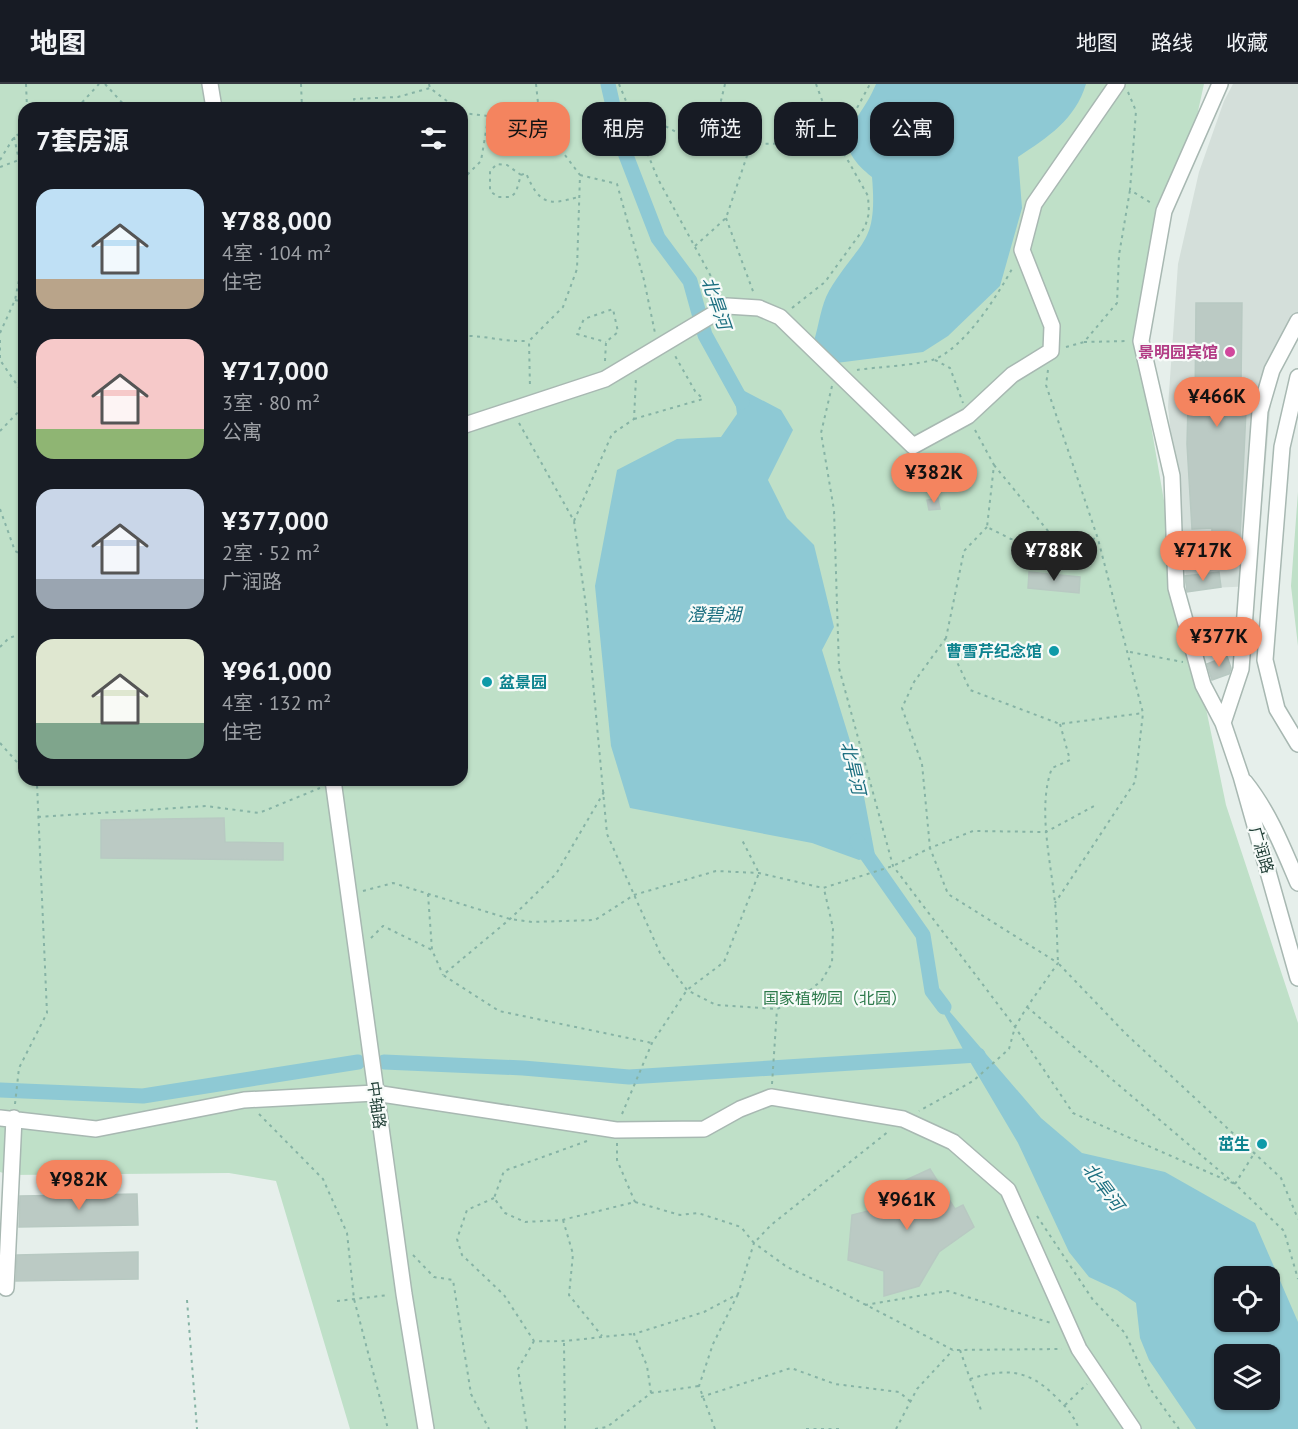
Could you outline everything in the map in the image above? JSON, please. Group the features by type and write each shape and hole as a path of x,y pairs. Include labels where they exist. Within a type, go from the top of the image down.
{"street":[{"path":"210,84 213,102"},
{"path":"468,424 605,379 727,306 759,308 780,317 913,446 968,416 1012,375 1051,351 1052,326 1022,249 1034,204 1117,84"},
{"path":"1141,341 1164,211 1219,85"},
{"path":"1241,669 1260,411 1272,370 1298,321"},
{"name":"广润路","path":"1141,341 1172,476 1176,588 1203,685 1223,723 1240,776 1298,978"},
{"path":"1298,377 1282,447 1265,660 1277,709 1298,744"},
{"path":"1223,723 1241,669 1252,651 1268,636"},
{"path":"1240,776 1259,799 1298,883"},
{"name":"中轴路","path":"334,786 398,1255 426,1429"},
{"path":"6,1288 7,1118 96,1129 244,1100 375,1093 616,1130 704,1129 740,1109 771,1097 903,1119 953,1142 1008,1190 1079,1349 1134,1429"}],"path":[{"path":"26,84 27,102"},
{"path":"82,102 99,84"},
{"path":"105,84 122,102"},
{"path":"301,84 302,102"},
{"path":"536,84 538,102"},
{"path":"619,84 625,102"},
{"path":"721,102 725,84"},
{"path":"816,84 823,102"},
{"path":"858,106 870,84"},
{"path":"1084,342 1117,303 1119,255 1130,190 1136,111 1125,84"},
{"path":"354,102 354,99 398,97 430,86 449,102"},
{"path":"468,114 486,118"},
{"path":"468,174 481,161 486,130"},
{"path":"0,160 14,137 18,135"},
{"path":"14,137 18,155"},
{"path":"566,156 580,175 617,184 662,344 695,391 704,399 634,418 612,434 574,521"},
{"path":"648,156 658,179 727,306"},
{"path":"695,246 726,218 747,156"},
{"path":"780,317 825,282 865,227 869,213 868,196 845,156"},
{"path":"0,167 18,160"},
{"path":"521,176 507,165 497,164 490,171 490,190 498,197 512,197 521,176 526,173 537,193 545,201 556,204 579,196"},
{"path":"468,336 503,342 529,341 563,307 578,269 580,175"},
{"path":"1130,190 1164,211"},
{"path":"726,218 759,308"},
{"path":"1022,249 995,301 955,346 935,360 835,372 821,433 834,510 839,668 893,866 1016,1027 1073,1113 1235,1184"},
{"path":"0,333 15,300 18,285"},
{"path":"605,379 606,342 618,332 613,309 584,319 577,334 606,342"},
{"path":"0,340 0,359 18,386"},
{"path":"529,341 531,404"},
{"path":"1055,903 1135,782 1143,713 1130,652 1098,539 1046,385 1051,351 1084,342 1141,341"},
{"path":"634,418 638,360"},
{"path":"935,360 950,368 968,416 994,465 1053,537"},
{"path":"512,410 574,521 586,606 608,834 660,952 687,990 716,1005 777,1008 801,998 822,980 832,963 832,928 824,888"},
{"path":"0,431 18,412"},
{"path":"994,465 987,527 964,551 946,638 914,682 902,708 922,764 930,848 948,894 1058,963 1126,1034 1281,1178 1298,1219"},
{"path":"0,509 15,551 18,553"},
{"path":"987,527 1011,539 1053,537 1098,539"},
{"path":"0,647 9,638 18,635"},
{"path":"946,638 970,690 1060,724 1143,713"},
{"path":"1130,652 1196,664"},
{"path":"715,1429 701,1397 699,1386 713,1344 738,1294 754,1243 771,1225 903,1119 973,1081 1009,1049 1016,1027 1027,1007 1058,963 1055,903 1046,832 1047,779 1052,768 1070,760 1060,724"},
{"path":"0,743 18,763"},
{"path":"7,1118 19,1068 47,1013 37,786"},
{"path":"38,817 207,806 259,813 321,786"},
{"path":"443,975 510,919 556,874 604,792"},
{"path":"349,895 393,884 510,919 532,922 595,920 634,896 716,871 759,873 824,888 893,866 973,831 1046,832 1096,805"},
{"path":"635,1202 617,1160 616,1130 652,1044 687,990 724,962 759,873 741,838"},
{"path":"428,894 432,950 443,975 499,1011 652,1044"},
{"path":"357,952 383,926 432,950"},
{"path":"1027,1007 1235,1184 1284,1231 1298,1279"},
{"path":"771,1097 777,1008"},
{"path":"244,1100 323,1179 347,1233 354,1299 388,1429"},
{"path":"534,1341 504,1295 462,1255 457,1239 467,1210 494,1198 504,1171 594,1138"},
{"path":"1235,1184 1255,1152"},
{"path":"494,1198 505,1213 525,1222 562,1220 635,1202 680,1215 698,1213 741,1227 754,1243 787,1267 952,1350 1079,1349"},
{"path":"1034,1211 1093,1299 1125,1333 1151,1390 1179,1429"},
{"path":"562,1220 573,1254 569,1295 602,1336"},
{"path":"398,1255 415,1255 434,1277 453,1280 471,1394 489,1429"},
{"path":"865,1305 948,1291 1070,1328"},
{"path":"337,1301 404,1294"},
{"path":"534,1341 564,1342 634,1334 704,1312 738,1294"},
{"path":"187,1300 197,1429"},
{"path":"634,1334 647,1366 651,1393"},
{"path":"527,1429 518,1369 534,1341"},
{"path":"564,1342 565,1429"},
{"path":"896,1429 917,1389 952,1350"},
{"path":"960,1350 982,1413"},
{"path":"701,1397 792,1368 835,1384 899,1392 911,1401"},
{"path":"970,1379 992,1372 1020,1373 1039,1380 1073,1413 1079,1429"},
{"path":"1065,1405 1097,1375"},
{"path":"595,1429 607,1428 651,1393 699,1386"},
{"path":"806,1429 838,1429"}],"shaded area":[{"name":"景明园宾馆","path":"1233,84 1298,84 1298,336 1272,389 1255,586 1187,589 1168,407 1178,264 1199,172 1224,101"}],"green space":[{"name":"国家植物园（北园）","path":"0,84 1204,84 1195,125 1156,207 1136,338 1169,530 1226,805 1298,1023 1298,1429 350,1429 276,1181 229,1173 10,1175 0,1172"},
{"path":"1298,492 1298,646 1291,586"}],"water":[{"path":"876,84 1086,84 1068,118 1050,135 1018,157 1022,208 1000,286 948,336 923,352 836,363 814,341 826,297 864,240 872,217 872,177 853,156 858,156 858,116"},
{"name":"澄碧湖","path":"733,385 781,410 793,430 768,480 787,518 814,545 834,627 822,650 859,770 875,855 859,860 812,843 630,808 611,746 595,586 617,470 677,439 721,437 737,414"},
{"path":"932,991 1041,1118 1082,1153 1165,1172 1255,1223 1274,1266 1214,1266 1214,1332 1280,1332 1280,1281 1298,1322 1298,1429 1196,1429 1149,1360 1140,1338 1136,1303 1117,1290 1089,1277 1069,1252 1018,1143 966,1055"}],"building":[{"path":"1196,303 1242,303 1241,387 1233,387 1233,409 1246,410 1239,559 1211,557 1212,528 1192,529 1187,444 1188,406 1195,406"},
{"path":"938,498 940,509 929,510 927,500"},
{"path":"1029,572 1080,577 1079,593 1028,588"},
{"path":"1219,572 1221,587 1187,592 1185,576"},
{"path":"1227,656 1231,668 1229,674 1212,680 1207,664"},
{"path":"224,818 225,842 283,843 283,860 101,858 101,820"},
{"path":"930,1169 955,1209 963,1205 974,1227 939,1252 919,1286 884,1296 884,1271 848,1260 852,1215 880,1208 873,1195"},
{"path":"137,1194 138,1225 19,1227 20,1196"},
{"path":"138,1252 138,1279 16,1281 17,1255"}],"waterway":[{"name":"北旱河","path":"608,84 622,145 658,238 690,281 705,335 742,402"},
{"name":"北旱河","path":"857,841 923,935 932,991 944,1007"},
{"path":"384,1062 523,1068 629,1077 978,1055"},
{"path":"0,1090 143,1096 358,1062"}],"place":[{"name":"景明园宾馆","path":"1230,352"},
{"name":"曹雪芹纪念馆","path":"1054,651"},
{"name":"盆景园","path":"487,682"},
{"name":"茁生","path":"1262,1144"}]}
